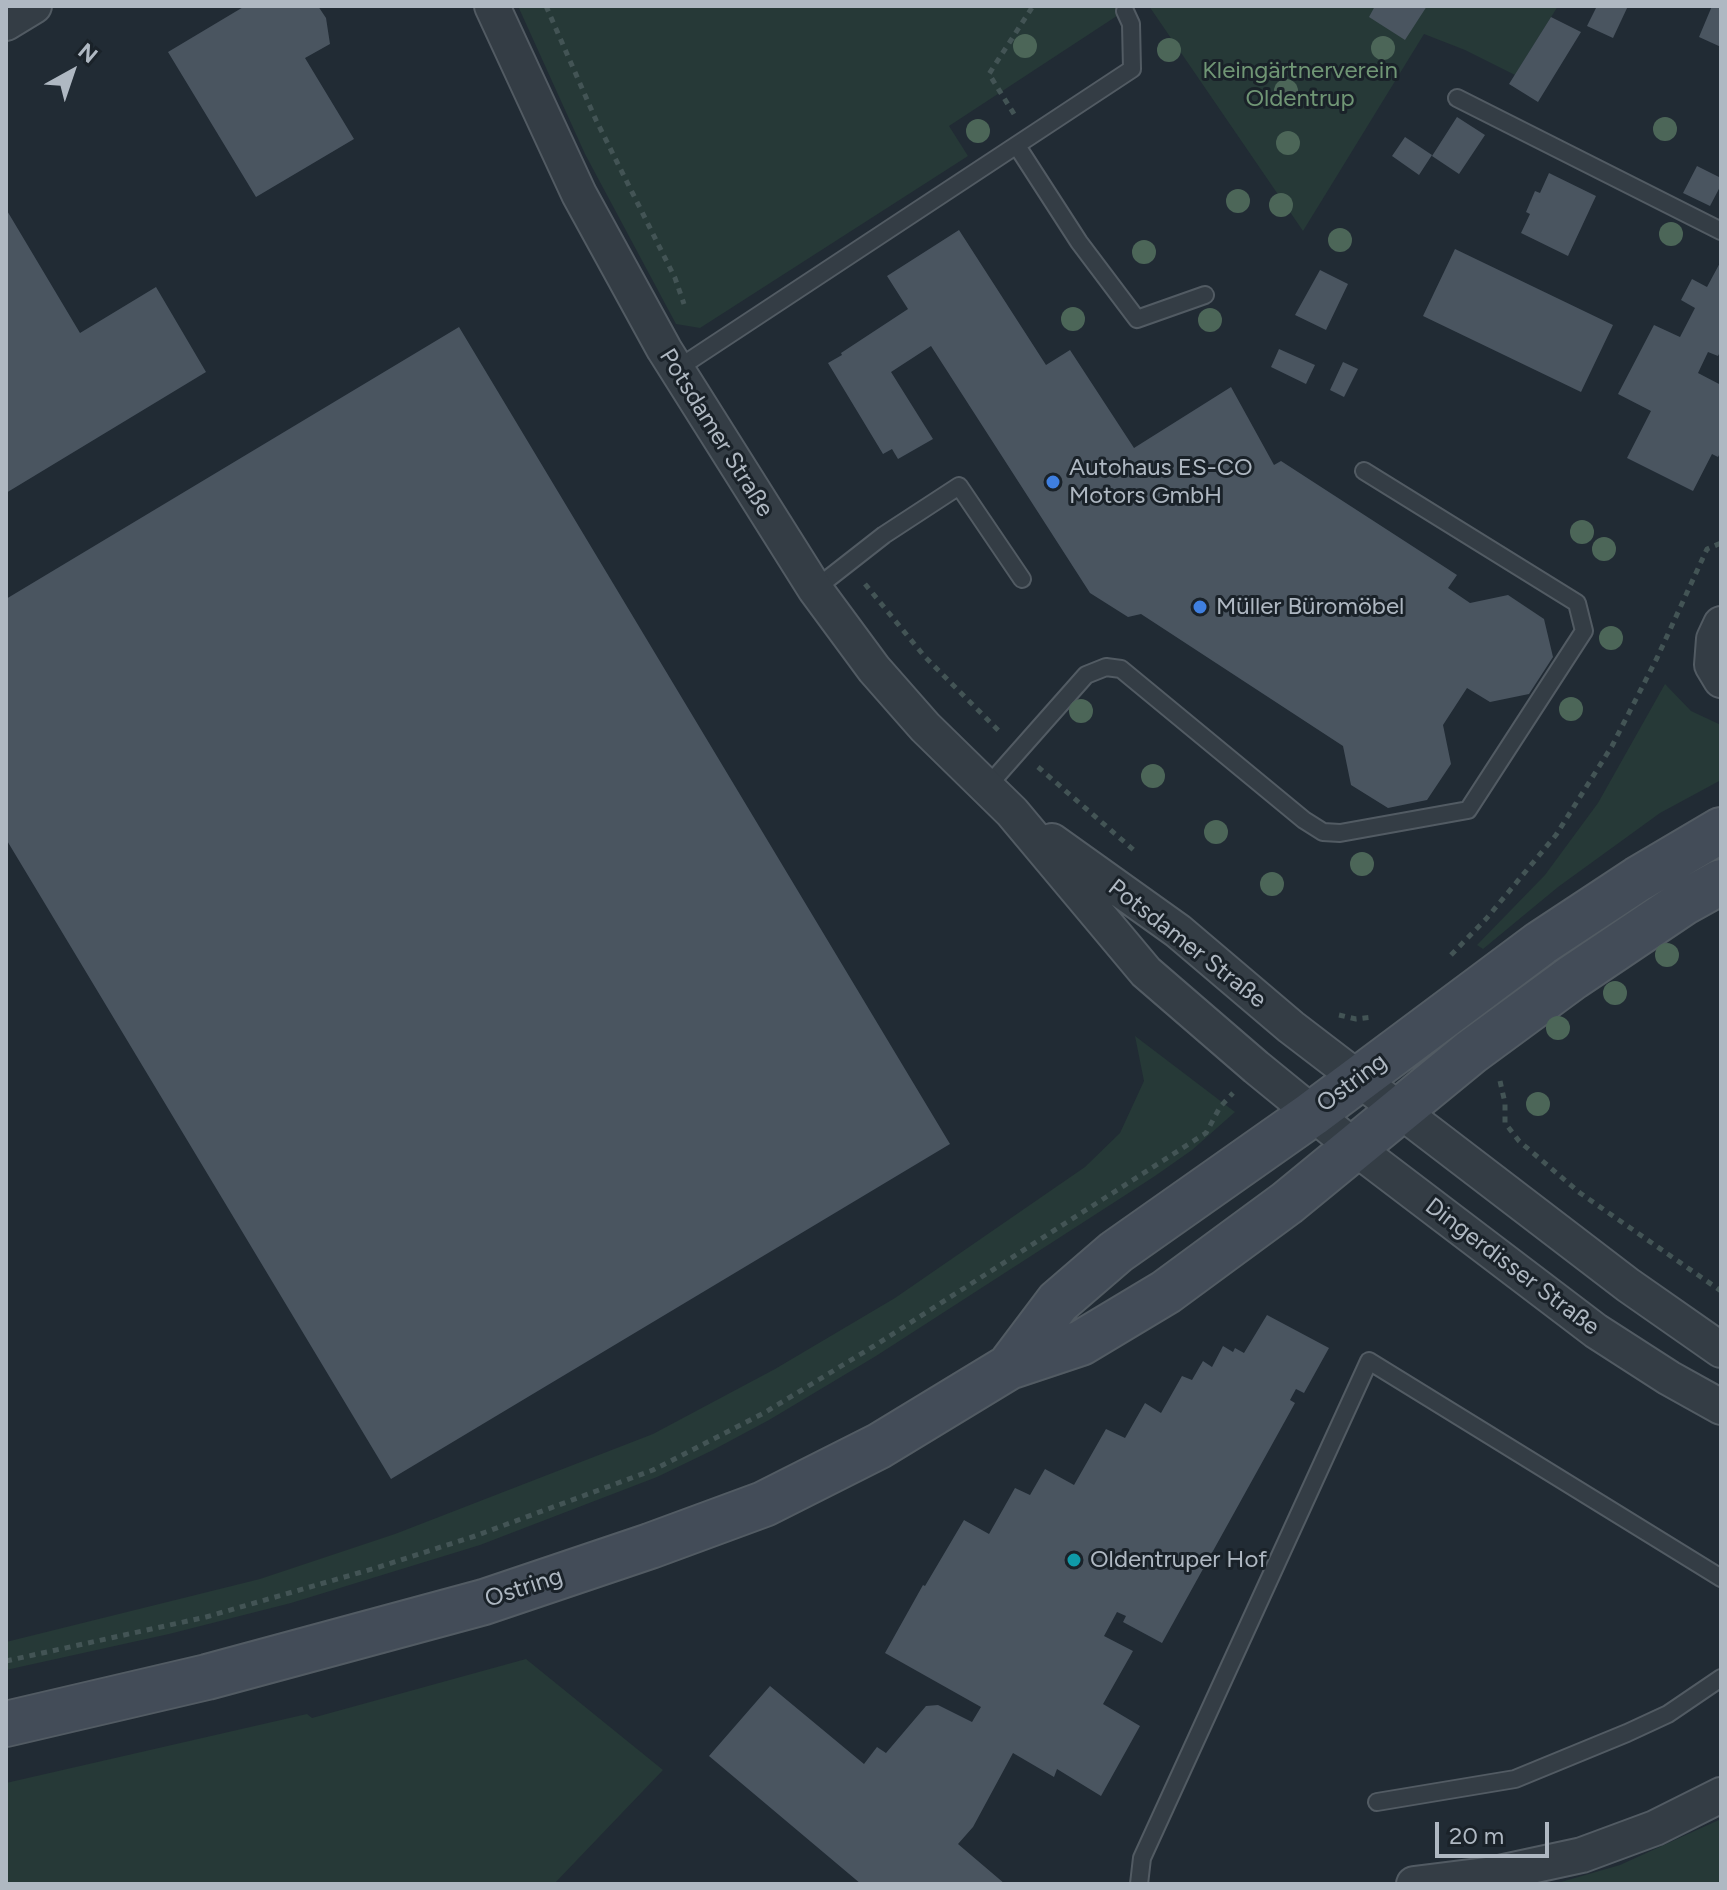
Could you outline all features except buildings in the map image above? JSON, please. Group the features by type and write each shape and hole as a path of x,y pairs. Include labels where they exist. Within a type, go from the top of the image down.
{"main road":[{"name":"Ostring","path":"1009,1367 1058,1302 1116,1252 1312,1114 1541,943 1638,879 1721,830"},
{"name":"Ostring","path":"6,1724 207,1677 484,1602 764,1504 879,1446 1009,1367 1081,1343 1166,1292 1287,1203 1471,1052 1573,977 1683,903 1721,882"}],"street":[{"path":"6,23 34,6"},
{"name":"Potsdamer Straße","path":"492,6 579,194 677,369 815,589 874,669 925,727 1012,812 1178,931 1291,1027 1359,1078"},
{"path":"1721,624 1714,639 1712,665 1721,680"},
{"name":"Potsdamer Straße","path":"1012,812 1146,972 1312,1114"},
{"path":"1359,1078 1628,1285 1721,1350"},
{"name":"Dingerdisser Straße","path":"1312,1114 1596,1331 1721,1407"},
{"path":"1414,1884 1494,1874 1582,1855 1655,1828 1721,1795"}],"lane":[{"path":"677,369 1132,69 1131,24 1125,11"},
{"path":"1457,98 1721,231"},
{"path":"1023,142 1079,242 1137,319 1205,295"},
{"path":"986,788 1086,675 1106,667 1121,669 1304,820 1323,832 1340,833 1468,810 1584,631 1577,603 1364,471"},
{"path":"815,589 884,535 959,486 1022,579"},
{"path":"1139,1884 1142,1858 1369,1361 1721,1578"},
{"path":"1377,1802 1515,1779 1668,1714 1721,1678"}],"path":[{"path":"546,6 596,120 675,278 696,332 707,349"},
{"path":"1023,142 989,74 1033,6"},
{"path":"1446,961 1486,919 1556,835 1612,746 1707,549 1721,543"},
{"path":"848,563 925,657 1019,750 1147,862"},
{"path":"1333,1014 1356,1019 1383,1014"},
{"path":"1499,1075 1505,1103 1505,1123 1519,1141 1580,1193 1721,1291"},
{"path":"6,1661 206,1617 379,1567 542,1512 653,1470 764,1413 900,1329 1206,1133 1220,1107"}],"green space":[{"path":"518,6 1132,6 949,126 968,156 700,328 676,324 585,154"},
{"name":"Kleingärtnerverein Oldentrup","path":"1149,6 1558,6 1515,75 1424,34 1303,231"},
{"path":"1665,684 1691,711 1721,725 1721,780 1660,813 1558,887 1483,949 1477,945 1545,875 1598,803"},
{"path":"1135,1036 1235,1112 1192,1150 1155,1176 876,1356 769,1420 657,1477 480,1545 291,1603 6,1670 6,1642 260,1579 395,1534 653,1434 775,1369 895,1298 1085,1167 1120,1133 1144,1081"},
{"path":"526,1659 663,1770 554,1884 6,1884 6,1783 307,1714 312,1718"},
{"path":"1721,1819 1721,1884 1554,1884 1620,1865"}],"place":[{"name":"Autohaus ES-CO Motors GmbH","path":"1053,482"},
{"name":"Müller Büromöbel","path":"1200,607"},
{"name":"Oldentruper Hof","path":"1074,1560"}]}
